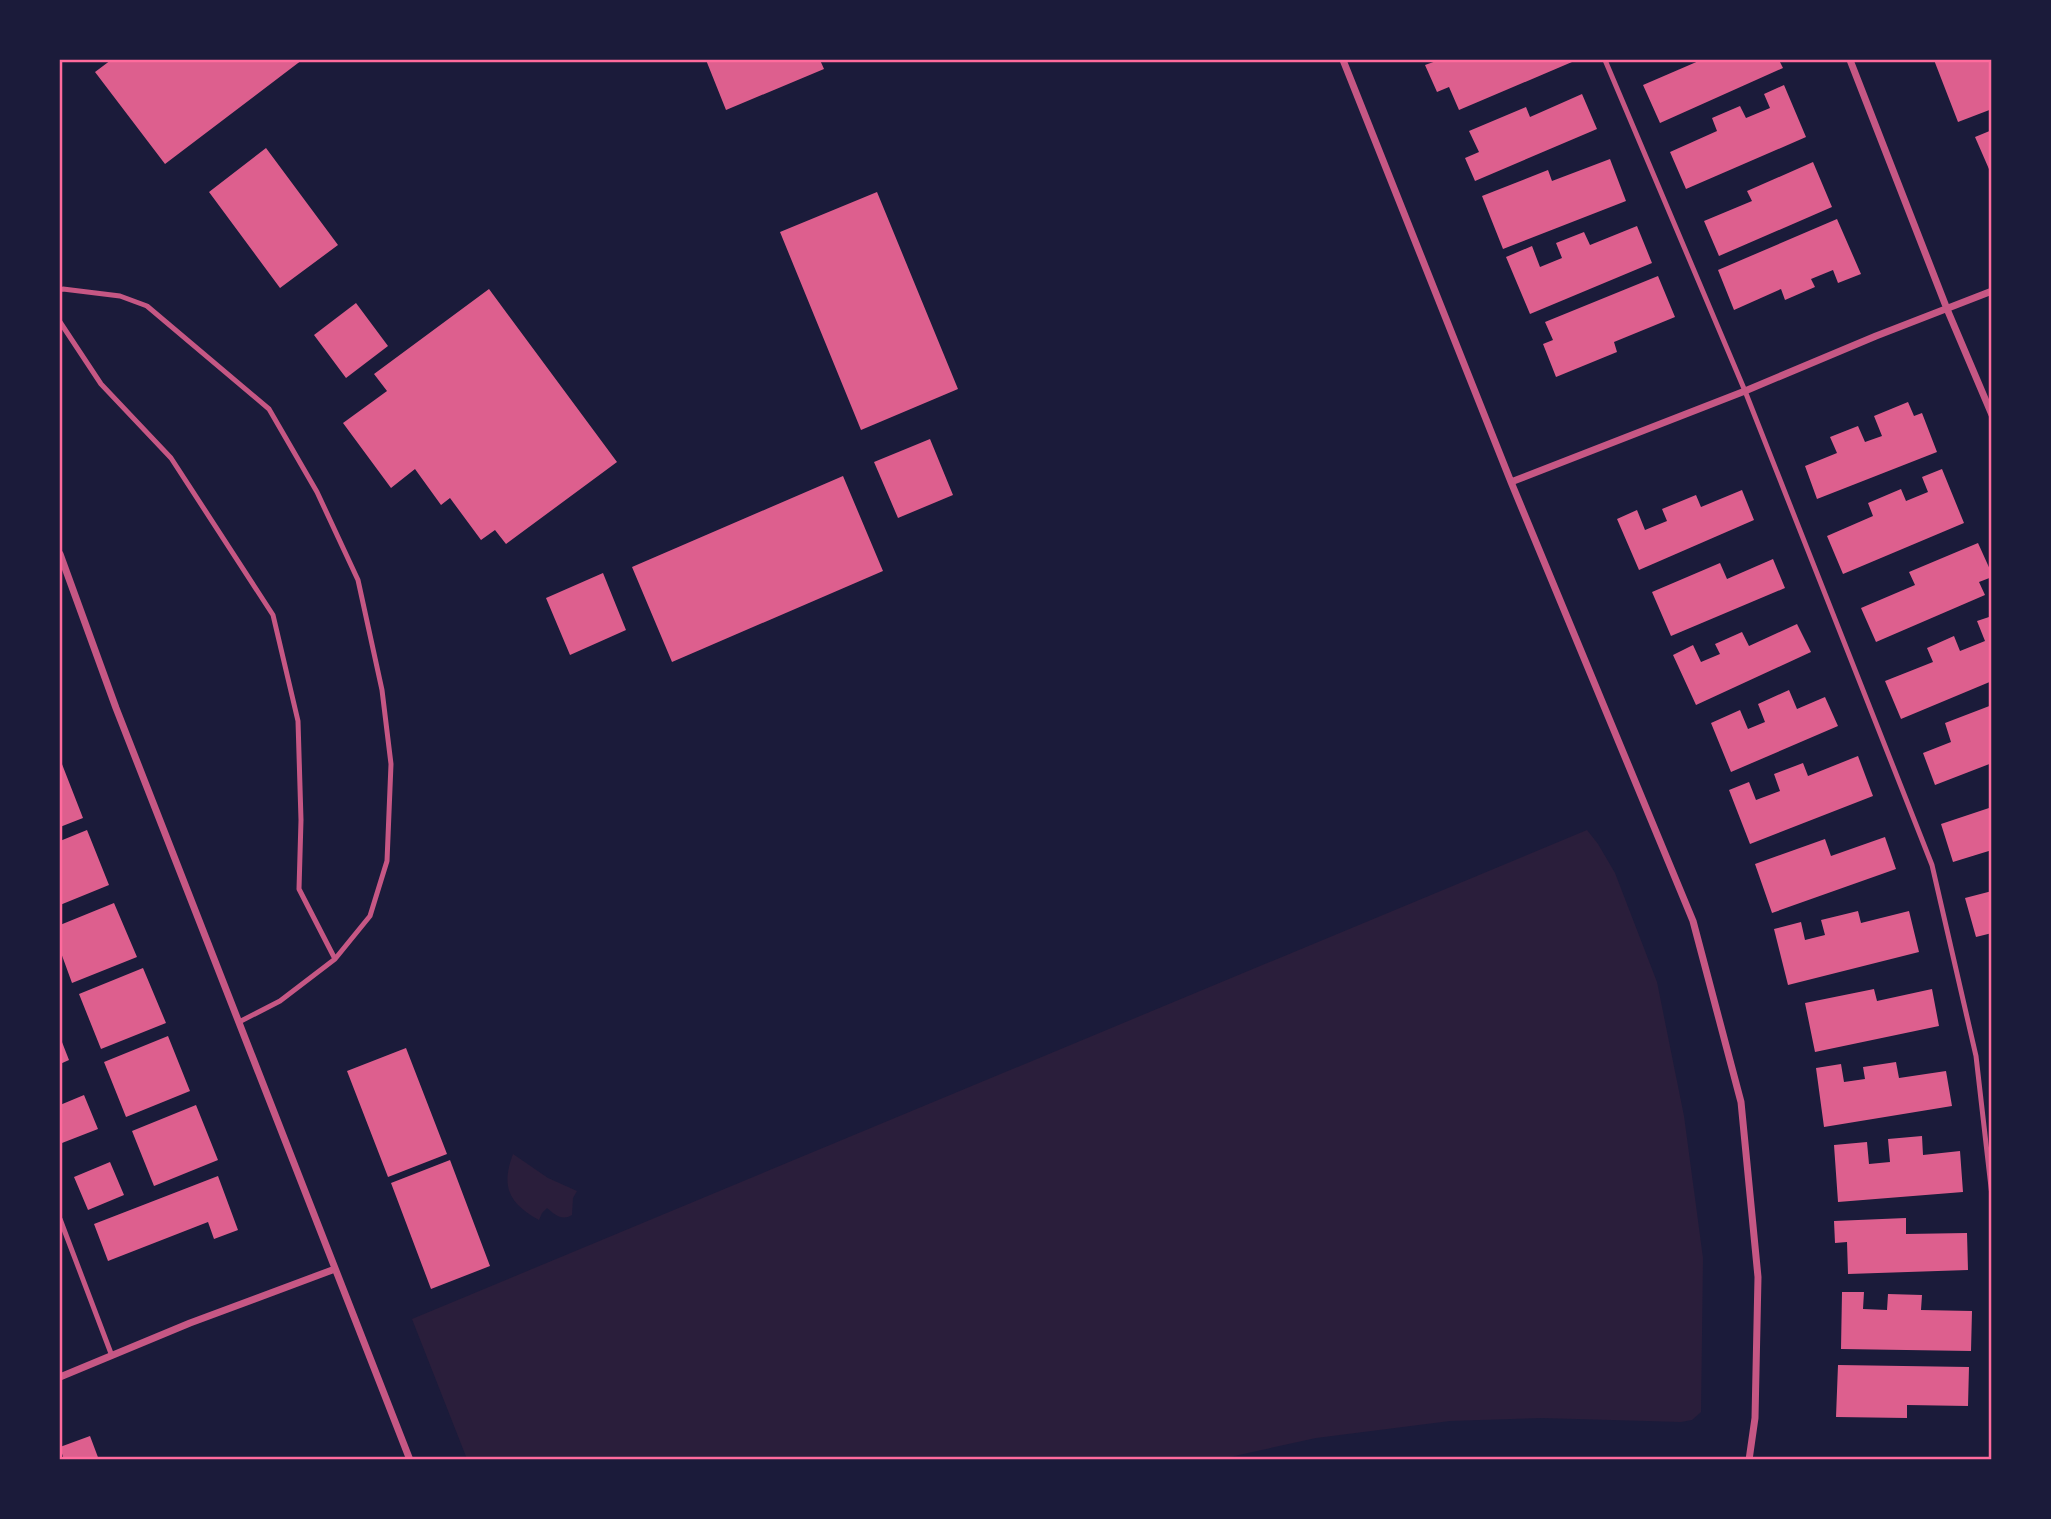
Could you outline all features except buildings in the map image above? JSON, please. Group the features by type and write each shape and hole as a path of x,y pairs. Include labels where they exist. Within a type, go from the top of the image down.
{"street":[{"path":"1343,60 1511,482 1693,921 1741,1102 1758,1277 1755,1418 1749,1460"},
{"path":"1850,60 1947,309 1992,415"},
{"path":"1511,482 1992,291"},
{"path":"60,554 116,708 410,1460"},
{"path":"60,1377 190,1323 335,1269"}],"lane":[{"path":"1605,60 1745,391 1932,865 1976,1056 1992,1196"},
{"path":"60,290 120,296 147,306 269,409 317,492 358,580 383,690 391,764 387,861 370,916 335,959 280,1001 239,1022"},
{"path":"60,321 102,384 171,458 273,615 298,721 301,820 299,889 335,959"},
{"path":"60,1219 112,1356"}],"shaded area":[{"path":"1587,830 1615,873 1657,982 1684,1116 1703,1258 1701,1412 1692,1420 1681,1422 1542,1418 1450,1421 1316,1438 1216,1460 467,1459 412,1319"},
{"path":"513,1154 548,1178 577,1191 573,1198 572,1215 562,1217 547,1208 539,1220 520,1207 510,1193 508,1184 509,1165"}]}
